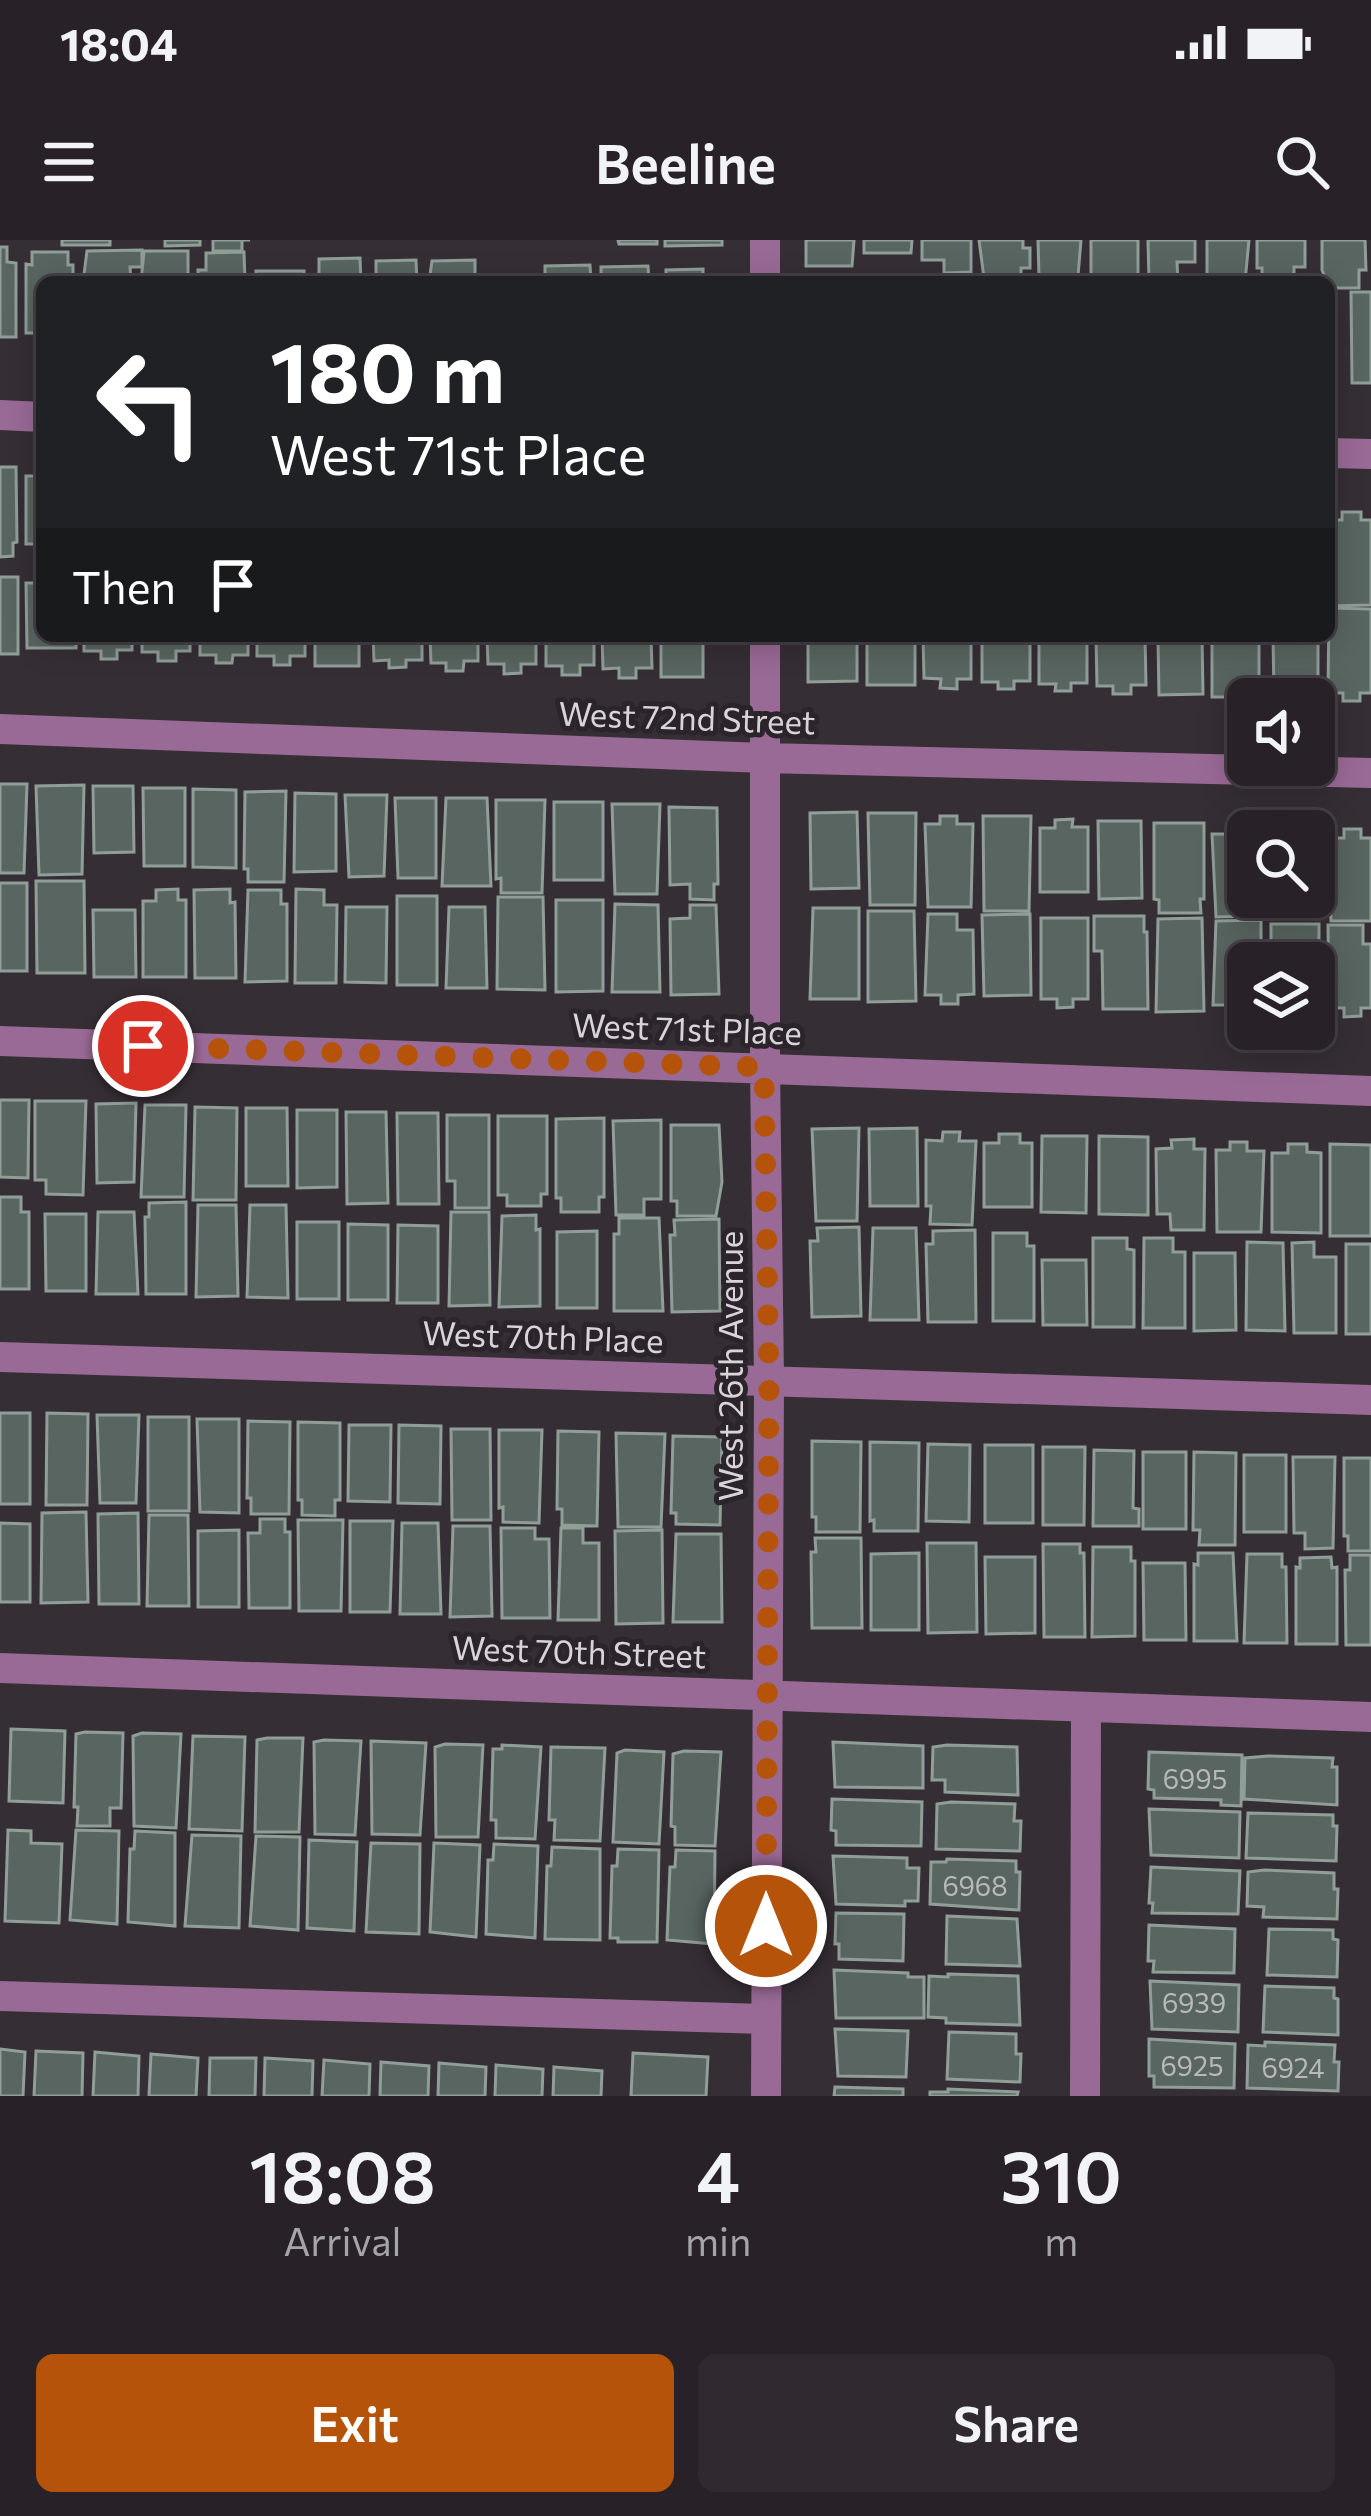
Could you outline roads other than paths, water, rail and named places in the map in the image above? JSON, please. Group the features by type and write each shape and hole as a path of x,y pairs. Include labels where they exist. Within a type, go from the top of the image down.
{"street":[{"path":"765,240 765,276"},
{"path":"0,415 36,417"},
{"path":"1335,453 1371,454"},
{"name":"West 26th Avenue","path":"766,642 766,2096"},
{"name":"West 72nd Street","path":"0,729 766,758 1371,772"},
{"name":"West 71st Place","path":"0,1041 1371,1090"},
{"name":"West 70th Place","path":"0,1358 1371,1400"},
{"name":"West 70th Street","path":"0,1668 1371,1718"},
{"path":"1085,2096 1086,1709"},
{"path":"0,1996 765,2019"}]}
